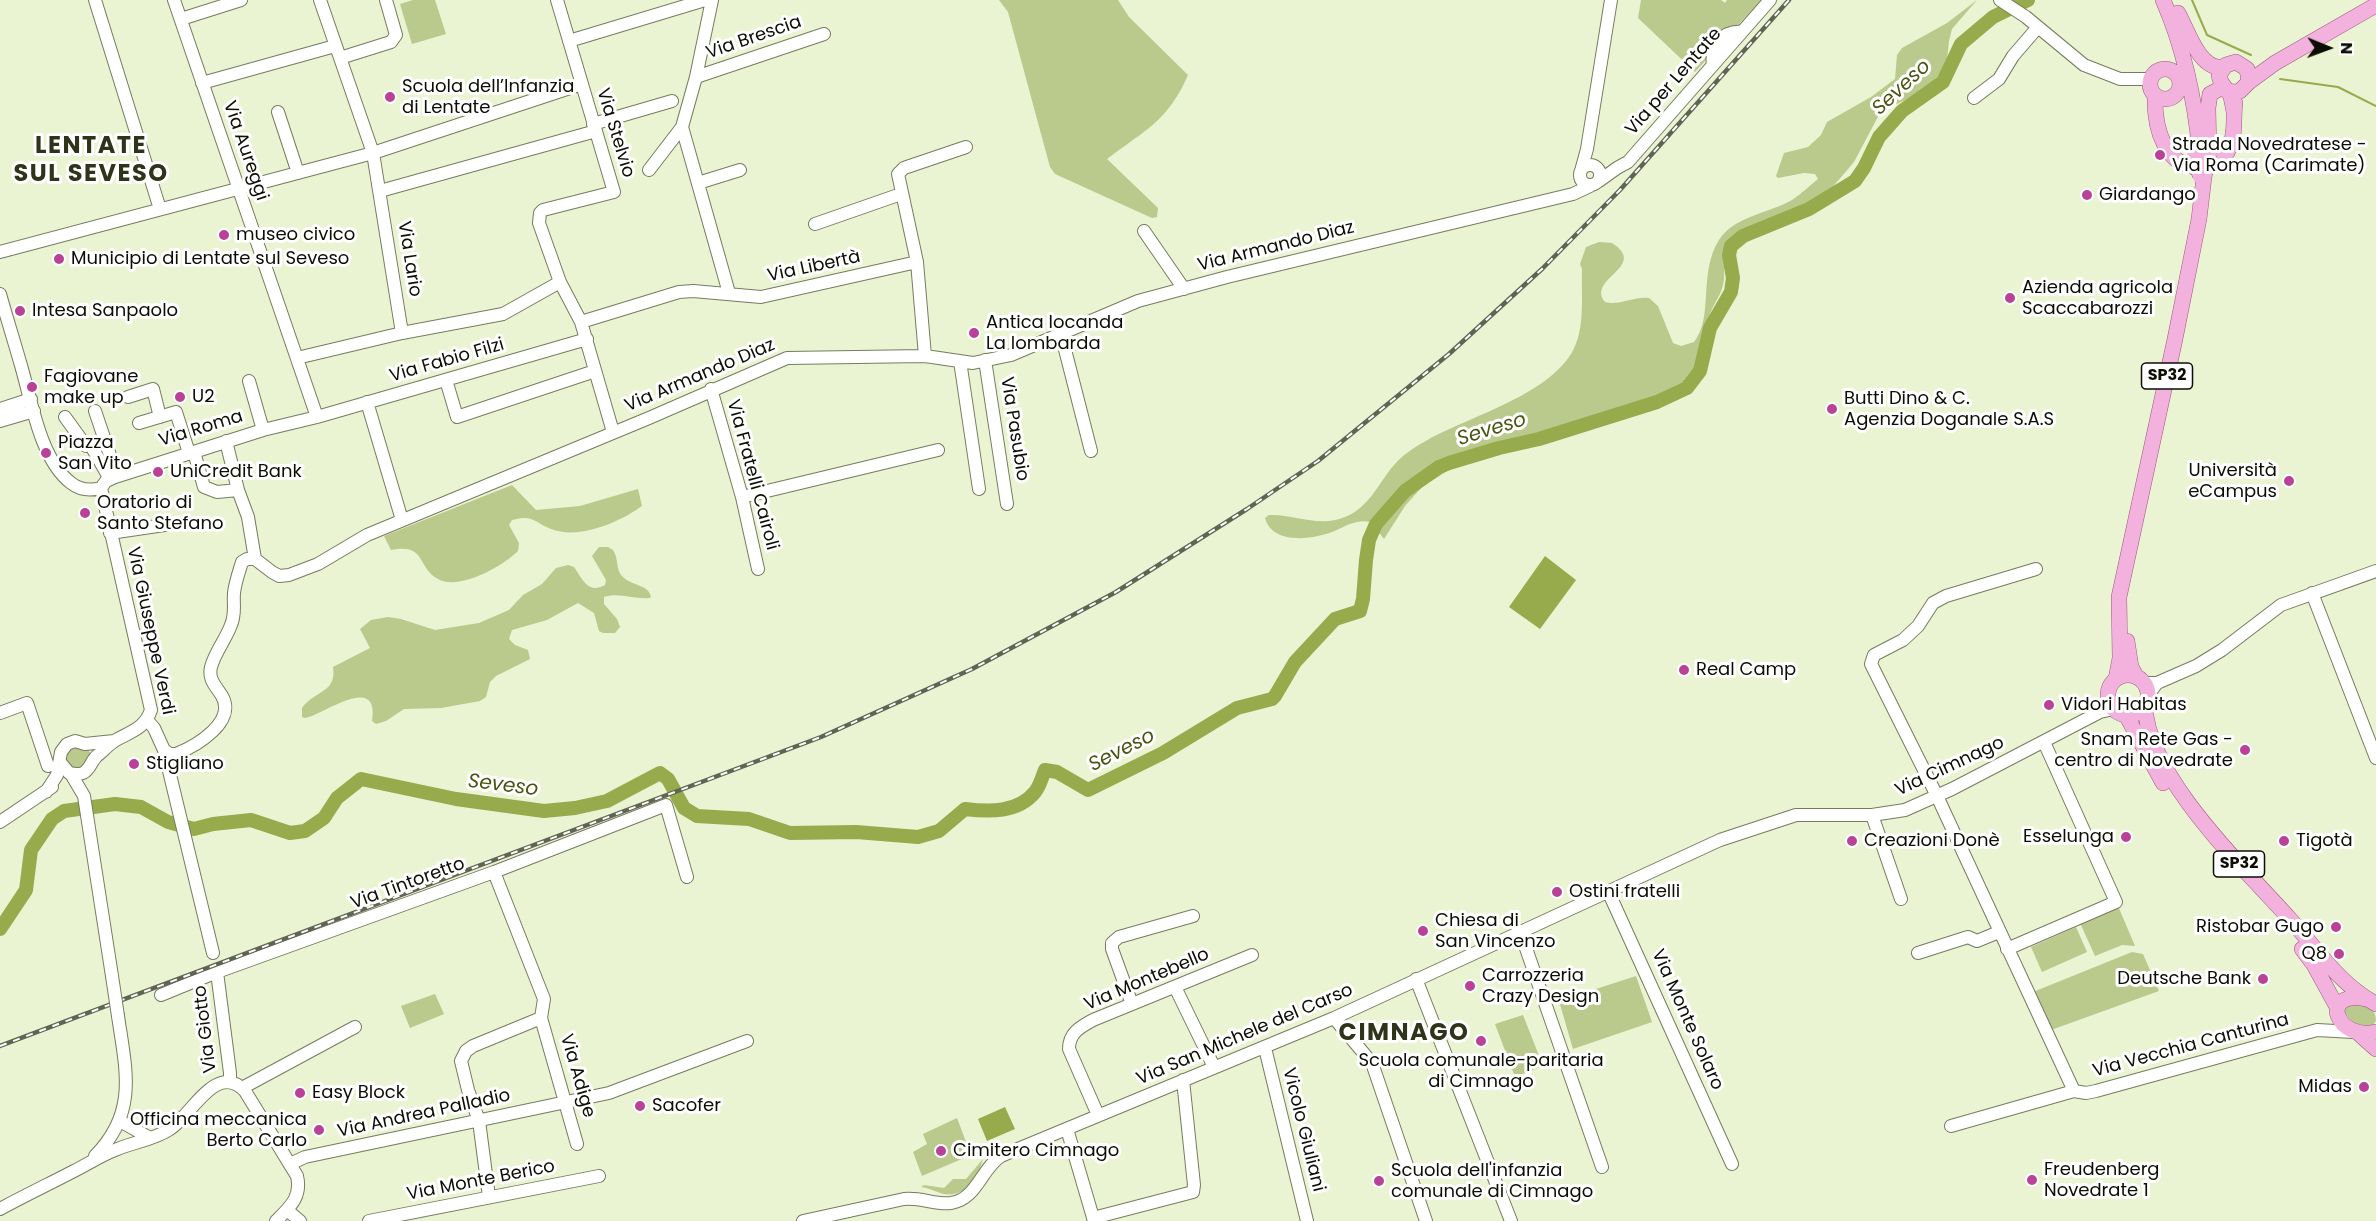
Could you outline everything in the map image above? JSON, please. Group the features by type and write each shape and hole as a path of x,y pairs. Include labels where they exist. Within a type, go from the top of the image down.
{"main road":[{"path":"2162,0 2174,48 2169,64 2156,74 2150,87 2165,97 2180,98 2187,104 2202,154"},
{"name":"SP32","path":"2162,0 2176,32 2190,78 2202,154"},
{"path":"2202,154 2210,94 2217,89 2240,82 2376,5"},
{"path":"2175,7 2200,55 2211,65 2224,67"},
{"name":"SP32","path":"2116,679 2120,658 2119,597 2195,236 2202,176 2203,108 2193,57 2175,7"},
{"path":"2232,62 2240,82 2219,79 2224,67 2232,62"},
{"path":"2156,74 2173,71 2178,78 2179,88 2165,97 2155,118 2164,143 2176,159 2191,168 2212,166 2228,151 2233,139 2234,112 2231,97 2240,82"},
{"name":"SP32","path":"2137,516 2125,605 2128,652 2146,688 2145,716 2170,775 2212,834 2291,920 2326,963 2373,1001"},
{"path":"2122,676 2146,688 2137,713 2113,709 2109,688 2116,679 2122,676"},
{"name":"SP32","path":"2113,709 2172,797 2283,924 2314,965 2337,1010"},
{"path":"2373,1001 2348,998 2337,1010 2341,1024 2357,1032 2376,1049"},
{"path":"2357,1032 2376,1032"}],"street":[{"path":"95,0 160,209"},
{"name":"Via Aureggi","path":"174,0 317,417"},
{"path":"181,19 240,0"},
{"name":"Via Lario","path":"320,0 374,153 402,333"},
{"path":"202,83 391,42 396,35 386,0"},
{"name":"Via Stelvio","path":"557,0 614,192 543,210 540,213 539,223 561,282"},
{"path":"569,41 705,0"},
{"path":"649,170 682,128 696,77 712,0"},
{"path":"1590,175 1587,149 1611,0"},
{"name":"Via per Lentate","path":"1590,175 1617,168 1628,162 1770,0"},
{"path":"2000,0 2038,27 2084,65 2120,79 2156,74"},
{"path":"1974,98 1999,79 2013,56 2038,27"},
{"name":"Via Brescia","path":"696,77 824,34"},
{"path":"0,252 374,153 582,84"},
{"path":"381,191 594,128 672,101"},
{"path":"278,112 298,173"},
{"path":"682,128 729,293"},
{"path":"925,356 917,262 898,174 904,168 966,147"},
{"path":"698,183 740,170"},
{"name":"Via Armando Diaz","path":"255,559 279,576 318,564 367,535 787,358 925,356 973,363 1011,355 1138,301 1573,194 1590,175"},
{"path":"815,224 901,194"},
{"path":"1144,231 1184,289"},
{"name":"Via Libertà","path":"581,322 680,292 729,293 761,297 917,262"},
{"path":"297,358 402,333 502,314 561,282 587,339 613,432"},
{"path":"0,294 32,405 50,455 59,471 71,483 86,490 109,481"},
{"path":"1061,334 1091,451"},
{"name":"Via Fabio Filzi","path":"317,417 587,339"},
{"name":"Via Pasubio","path":"985,360 1007,504"},
{"path":"960,361 979,489"},
{"path":"446,380 457,417 596,371"},
{"path":"249,381 263,430"},
{"path":"128,397 153,389 160,417"},
{"name":"Via Fratelli Cairoli","path":"711,389 742,497 758,569"},
{"path":"367,402 402,520"},
{"path":"0,409 32,405"},
{"path":"0,421 32,405"},
{"path":"95,411 109,481"},
{"path":"139,423 176,412 194,451 204,487 217,492 238,490"},
{"path":"66,417 86,446 90,444 109,481"},
{"name":"Via Roma","path":"109,481 226,441 317,417"},
{"path":"164,750 170,754 176,754 219,726 224,716 223,697 214,687 210,677 211,666 231,626 235,609 234,594 242,562 255,559 248,518 238,490 226,441"},
{"path":"742,497 938,450"},
{"name":"Via Giuseppe Verdi","path":"109,481 110,533 150,700 151,710 147,720 154,728 164,750 213,953"},
{"path":"110,533 171,524"},
{"path":"2036,569 1946,596 1933,603 1918,626 1904,640 1874,655 1871,664 1937,796 2074,1091"},
{"path":"2146,688 2196,666 2222,650 2281,605 2376,571"},
{"path":"2312,593 2376,758"},
{"path":"0,713 27,703 54,764 54,781 46,792"},
{"name":"Via Cimnago","path":"1702,848 1770,822 1796,815 1872,815 1905,810 2113,709"},
{"path":"54,764 70,773 81,774 114,741 142,726 147,720"},
{"path":"54,764 67,744 75,741 85,744 114,741"},
{"path":"2007,949 2116,902 2044,742"},
{"path":"85,744 92,752 84,796 126,1077 118,1126 90,1161"},
{"path":"0,822 46,792 70,773"},
{"path":"70,773 84,796"},
{"name":"Via Tintoretto","path":"161,995 217,972 494,872 666,805 687,876"},
{"path":"1872,815 1901,899"},
{"name":"Via San Michele del Carso","path":"803,1221 904,1199 920,1198 941,1203 958,1201 971,1193 995,1160 1334,1018 1702,848"},
{"name":"Via Adige","path":"494,872 542,988 544,999 542,1018 578,1144"},
{"name":"Via Monte Solaro","path":"1608,891 1732,1164"},
{"path":"1132,1004 1112,943 1119,937 1193,916"},
{"path":"1520,931 1602,1167"},
{"path":"1918,953 1968,937 1977,941 1999,932"},
{"name":"Via Montebello","path":"1098,1115 1071,1056 1069,1041 1078,1029 1093,1020 1252,956"},
{"name":"Via Giotto","path":"217,972 230,1082"},
{"path":"1416,980 1511,1221"},
{"path":"1175,987 1214,1067"},
{"name":"Via Vecchia Canturina","path":"1950,1126 2074,1091 2086,1093 2096,1091 2317,1030 2330,1023 2337,1010"},
{"path":"489,1197 478,1121 461,1061 466,1051 483,1041 542,1018"},
{"path":"1334,1018 1372,1063 1426,1221"},
{"path":"242,1088 355,1027"},
{"name":"Via Vecchia Canturina","path":"2317,1030 2357,1032"},
{"name":"Via Andrea Palladio","path":"290,1164 305,1157 609,1093 747,1041"},
{"name":"Vicolo Giuliani","path":"1264,1048 1307,1221"},
{"path":"1067,1129 1093,1219 1193,1192 1183,1080"},
{"path":"0,1209 90,1161 164,1133 177,1125 213,1085 230,1082 242,1088 297,1176 298,1187 294,1201 276,1221"},
{"path":"118,1126 150,1138"},
{"path":"118,1126 125,1140 133,1143"},
{"name":"Via Monte Berico","path":"369,1221 599,1176"},
{"path":"287,1210 300,1221"}],"shaded area":[{"path":"413,0 435,0 446,34 412,44 400,4"},
{"path":"999,0 1118,0 1129,17 1188,75 1164,114 1107,159 1158,208 1157,217 1152,218 1055,174 1050,167 1008,12"},
{"path":"1641,0 1721,0 1725,3 1727,0 1761,0 1695,72 1638,18"},
{"path":"1977,0 1952,29 1946,69 1940,80 1921,93 1881,111 1854,162 1830,190 1806,206 1728,242 1724,255 1722,289 1709,317 1700,359 1691,380 1682,388 1651,399 1651,404 1463,461 1422,487 1405,506 1384,539 1371,522 1367,521 1353,523 1330,533 1309,538 1282,536 1269,526 1265,518 1269,515 1326,521 1354,513 1367,501 1395,464 1412,449 1504,405 1543,382 1559,369 1571,354 1579,334 1582,301 1580,264 1586,247 1599,242 1612,243 1622,251 1624,259 1621,266 1603,286 1601,294 1605,302 1616,303 1649,298 1658,306 1673,343 1681,346 1694,342 1703,320 1709,266 1719,240 1734,225 1792,200 1818,179 1815,174 1804,173 1778,178 1776,176 1784,153 1808,147 1821,135 1827,122 1871,97 1895,79 1897,55 1902,48 1947,23"},
{"path":"512,485 536,510 580,506 638,489 642,506 611,523 586,531 562,532 529,518 512,520 509,525 519,543 518,551 492,570 457,582 438,579 426,568 420,557 410,550 391,550 384,536"},
{"path":"599,547 608,547 613,550 621,574 627,580 646,589 651,596 650,598 615,595 604,597 604,604 617,619 620,627 615,633 599,631 594,613 578,603 547,620 512,630 509,639 515,645 528,650 530,659 496,676 490,682 486,697 480,701 441,708 404,709 386,721 376,724 372,721 372,706 367,699 359,698 335,705 313,716 302,717 302,708 307,702 332,682 333,667 370,648 360,629 371,620 388,617 401,619 435,630 479,623 509,610 523,595 542,584 556,568 568,565 574,567 590,587 599,588 605,585 606,580 592,556"},
{"path":"1545,556 1576,580 1540,629 1509,607"},
{"path":"68,745 86,746 91,754 87,768 70,771 62,753"},
{"path":"2118,906 2135,946 2122,945 2095,956 2080,923"},
{"path":"2076,927 2087,952 2042,972 2031,947"},
{"path":"2132,952 2143,954 2159,991 2051,1030 2033,992"},
{"path":"1636,976 1652,1022 1573,1049 1559,1001"},
{"path":"435,994 444,1014 410,1028 401,1006"},
{"path":"2361,1004 2374,1012 2376,1021 2373,1025 2363,1026 2355,1023 2343,1009 2345,1006"},
{"path":"1523,1015 1543,1066 1515,1077 1495,1024"},
{"path":"1005,1107 1015,1129 987,1141 978,1119"},
{"path":"957,1118 971,1155 922,1176 913,1152 927,1144 923,1134"},
{"path":"983,1159 974,1179 959,1193 944,1194 921,1187 924,1185 944,1188 953,1179 966,1179"}],"waterway":[{"name":"Seveso","path":"0,929 26,890 31,850 52,819 64,811 115,804 141,807 168,822 194,829 213,824 251,820 290,833 305,831 324,818 337,798 361,779 456,799 544,811 575,808 607,801 660,773 668,779 684,808 697,816 749,819 790,833 856,832 918,837 939,831 965,809 1003,810 1020,804 1037,790 1045,770 1057,772 1088,790 1163,753 1237,708 1272,699 1295,662 1335,619 1360,611 1369,540 1376,524 1405,491 1439,467 1657,402 1687,388 1700,371 1710,328 1731,292 1733,278 1729,255 1731,246 1743,236 1809,209 1855,181 1879,137 1902,111 1943,82 1961,44 1993,17 2028,0"},
{"path":"2192,0 2207,35 2251,55"},
{"path":"2280,79 2338,87 2376,106"}],"railway":[{"path":"0,1046 821,737 972,669 1116,592 1318,461 1449,354 1542,269 1620,190 1789,0"}],"place":[{"name":"Scuola dell’Infanzia di Lentate","path":"390,97"},
{"name":"Strada Novedratese - Via Roma (Carimate)","path":"2160,155"},
{"name":"Giardango","path":"2087,195"},
{"name":"museo civico","path":"224,235"},
{"name":"Municipio di Lentate sul Seveso","path":"59,259"},
{"name":"Azienda agricola Scaccabarozzi","path":"2010,298"},
{"name":"Intesa Sanpaolo","path":"20,311"},
{"name":"Antica locanda La lombarda","path":"974,333"},
{"name":"Fagiovane make up","path":"32,387"},
{"name":"U2","path":"180,397"},
{"name":"Butti Dino & C. Agenzia Doganale S.A.S","path":"1832,409"},
{"name":"Piazza San Vito","path":"46,453"},
{"name":"UniCredit Bank","path":"158,472"},
{"name":"Università eCampus","path":"2289,481"},
{"name":"Oratorio di Santo Stefano","path":"85,513"},
{"name":"Real Camp","path":"1684,670"},
{"name":"Vidori Habitas","path":"2049,705"},
{"name":"Snam Rete Gas - centro di Novedrate","path":"2245,750"},
{"name":"Stigliano","path":"134,764"},
{"name":"Esselunga","path":"2126,837"},
{"name":"Creazioni Donè","path":"1852,841"},
{"name":"Tigotà","path":"2284,841"},
{"name":"Ostini fratelli","path":"1557,892"},
{"name":"Ristobar Gugo","path":"2336,927"},
{"name":"Chiesa di San Vincenzo","path":"1423,931"},
{"name":"Q8","path":"2339,954"},
{"name":"Deutsche Bank","path":"2263,979"},
{"name":"Carrozzeria Crazy Design","path":"1470,986"},
{"name":"Scuola comunale-paritaria di Cimnago","path":"1481,1041"},
{"name":"Midas","path":"2364,1087"},
{"name":"Easy Block","path":"300,1093"},
{"name":"Sacofer","path":"640,1106"},
{"name":"Officina meccanica Berto Carlo","path":"319,1130"},
{"name":"Cimitero Cimnago","path":"941,1151"},
{"name":"Freudenberg Novedrate 1","path":"2032,1180"},
{"name":"Scuola dell'infanzia comunale di Cimnago","path":"1379,1181"}],"district":[{"name":"LENTATE SUL SEVESO","path":"91,161"},
{"name":"CIMNAGO","path":"1404,1034"}]}
